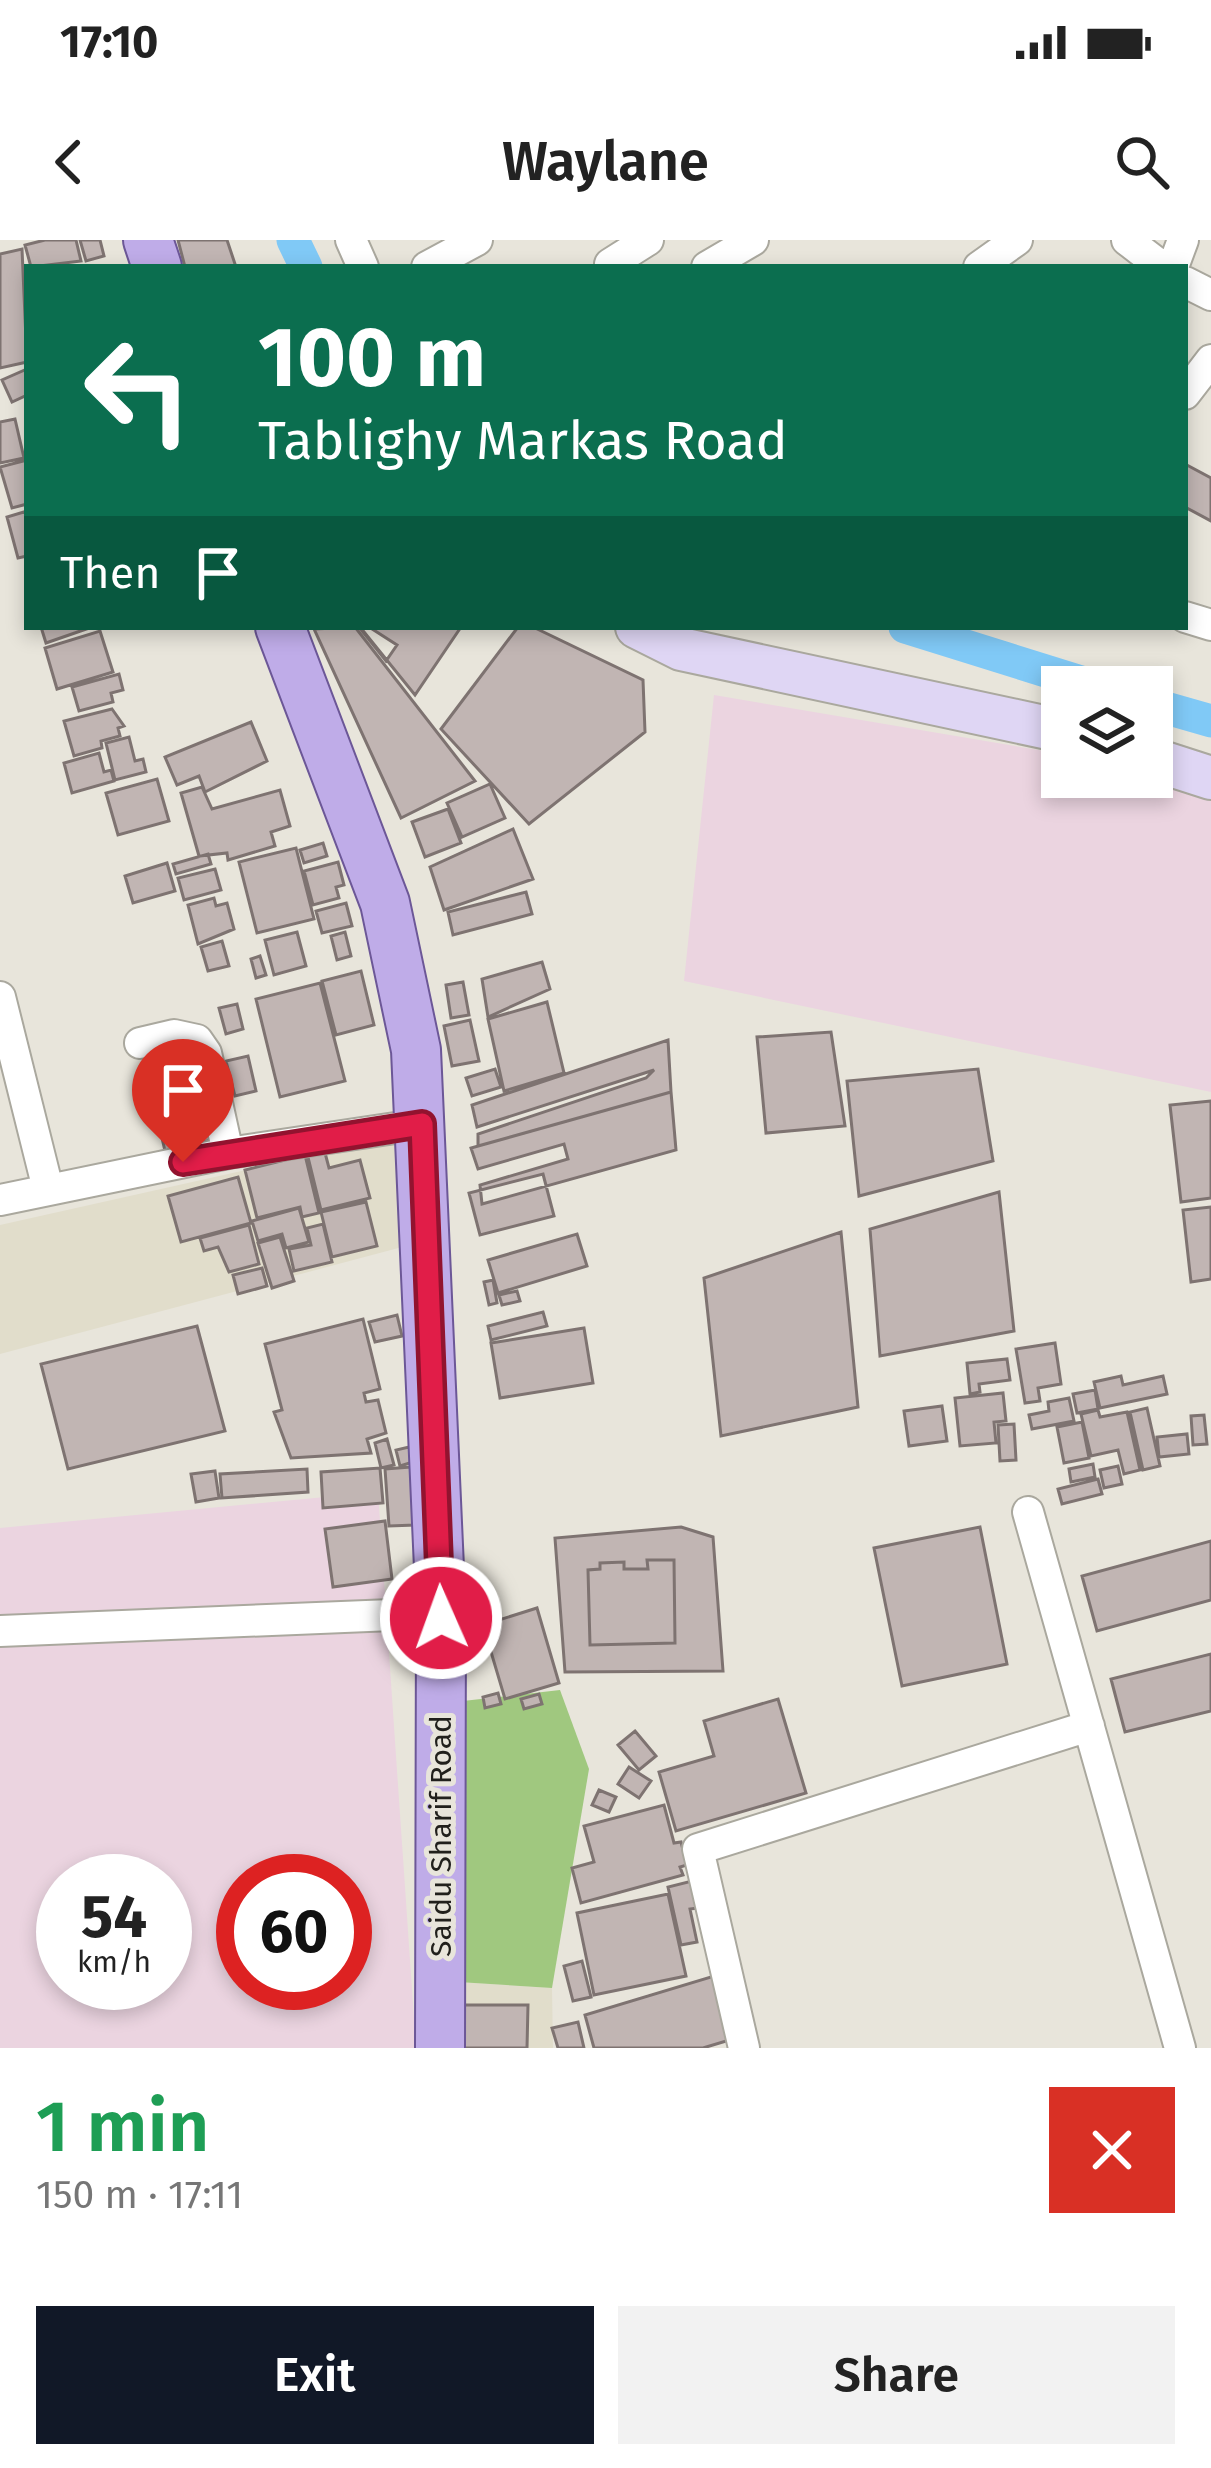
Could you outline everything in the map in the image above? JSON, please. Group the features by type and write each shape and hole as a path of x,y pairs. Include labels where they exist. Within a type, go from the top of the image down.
{"main road":[{"path":"285,630 385,903 416,1050 446,1616"},
{"path":"285,630 394,899 425,1042 435,1123 446,1616"},
{"name":"Saidu Sharif Road","path":"440,2048 446,1616"}],"street":[{"path":"433,264 477,240"},
{"path":"610,264 649,240"},
{"path":"712,264 753,240"},
{"path":"984,264 1016,240"},
{"path":"1127,240 1158,264"},
{"path":"1188,390 1211,360"},
{"path":"643,630 681,649 1041,726"},
{"path":"1173,766 1211,778"},
{"path":"0,998 48,1189"},
{"path":"140,1043 174,1035 197,1040 206,1053 228,1153"},
{"path":"0,1200 228,1153 422,1124"},
{"path":"1028,1512 1180,2048"},
{"path":"0,1631 446,1616"},
{"path":"745,2048 732,2013 698,1849 1089,1726"}],"shaded area":[{"path":"714,695 1041,750 1041,798 1173,798 1173,780 1211,781 1211,1092 684,981"},
{"path":"403,1135 421,1242 0,1354 0,1225"},
{"path":"378,1492 416,2048 0,2048 0,1528"},
{"path":"458,1982 552,1988 553,2048 445,2048"}],"green space":[{"path":"560,1690 589,1769 552,1988 458,1982 463,1701"}],"building":[{"path":"76,240 81,261 30,264 25,245"},
{"path":"80,240 100,240 104,256 86,261"},
{"path":"178,240 227,240 235,264 184,264"},
{"path":"22,249 24,363 0,368 0,254"},
{"path":"24,370 24,396 12,402 2,380"},
{"path":"15,419 24,458 0,463 0,422"},
{"path":"24,461 24,505 12,508 0,467"},
{"path":"1188,466 1211,478 1211,521 1188,509"},
{"path":"24,512 24,557 18,558 7,517"},
{"path":"42,630 83,630 46,643"},
{"path":"314,630 357,630 475,781 401,818"},
{"path":"361,630 374,630 397,645 386,661"},
{"path":"362,630 459,630 415,695"},
{"path":"516,630 539,630 643,680 645,732 529,824 441,729"},
{"path":"100,631 113,672 57,689 45,648"},
{"path":"119,674 123,690 111,693 113,702 79,711 72,687"},
{"path":"112,709 124,726 118,728 120,736 101,741 102,748 74,756 64,721"},
{"path":"251,722 267,761 205,792 199,776 177,785 165,757"},
{"path":"129,737 135,761 143,759 146,772 115,780 106,743"},
{"path":"99,753 104,772 111,770 114,781 72,793 64,763"},
{"path":"157,779 169,821 118,835 106,793"},
{"path":"490,784 505,818 462,837 447,803"},
{"path":"202,787 212,809 280,790 290,826 271,832 275,846 228,860 227,853 199,856 181,793"},
{"path":"448,809 461,843 425,857 412,822"},
{"path":"513,829 533,879 444,910 430,867"},
{"path":"323,843 327,856 304,863 300,850"},
{"path":"296,848 314,919 257,933 239,862"},
{"path":"208,854 211,864 176,874 173,864"},
{"path":"338,862 344,885 336,887 339,898 313,905 304,871"},
{"path":"167,863 175,891 133,903 125,876"},
{"path":"215,869 221,890 184,900 178,878"},
{"path":"526,892 532,914 453,935 448,912"},
{"path":"214,898 216,906 227,903 234,929 198,944 188,905"},
{"path":"346,903 352,926 322,933 316,911"},
{"path":"297,932 306,966 274,975 265,940"},
{"path":"345,932 351,956 337,960 331,936"},
{"path":"222,941 229,966 208,971 201,947"},
{"path":"260,956 266,975 256,978 251,959"},
{"path":"542,962 550,989 488,1017 482,979"},
{"path":"361,971 374,1025 336,1035 322,981"},
{"path":"463,982 469,1015 451,1018 446,985"},
{"path":"320,983 345,1081 280,1097 256,999"},
{"path":"547,1002 564,1073 504,1091 488,1019"},
{"path":"237,1004 243,1029 226,1034 219,1008"},
{"path":"470,1020 479,1061 452,1066 444,1026"},
{"path":"831,1032 845,1126 766,1133 757,1037"},
{"path":"668,1040 671,1092 478,1146 478,1134 646,1078 654,1070 477,1127 472,1105"},
{"path":"190,1051 196,1073 170,1080 164,1058"},
{"path":"248,1056 256,1091 235,1096 226,1061"},
{"path":"495,1069 501,1087 472,1096 466,1078"},
{"path":"978,1069 993,1161 859,1196 847,1081"},
{"path":"203,1088 216,1139 165,1151 153,1099"},
{"path":"671,1092 676,1150 482,1204 480,1185 568,1159 564,1144 478,1169 471,1148"},
{"path":"1211,1101 1211,1198 1181,1202 1170,1105"},
{"path":"324,1149 329,1168 360,1160 370,1198 321,1210 307,1153"},
{"path":"305,1155 319,1213 302,1217 300,1207 257,1218 245,1170"},
{"path":"543,1174 554,1216 480,1235 469,1193"},
{"path":"238,1177 251,1223 181,1242 168,1196"},
{"path":"999,1192 1014,1331 880,1356 870,1229"},
{"path":"366,1202 377,1246 332,1257 321,1212"},
{"path":"1211,1207 1211,1279 1191,1282 1183,1210"},
{"path":"299,1208 309,1242 286,1248 282,1234 258,1241 252,1221"},
{"path":"323,1224 332,1262 294,1271 289,1249 311,1245 307,1228"},
{"path":"249,1225 259,1264 229,1272 218,1247 204,1251 200,1238"},
{"path":"841,1232 858,1407 721,1436 704,1278"},
{"path":"577,1234 587,1266 498,1293 488,1260"},
{"path":"280,1237 294,1281 272,1288 258,1243"},
{"path":"262,1268 267,1286 238,1294 233,1275"},
{"path":"493,1280 497,1303 489,1305 484,1282"},
{"path":"517,1291 520,1301 502,1305 499,1295"},
{"path":"543,1312 547,1326 491,1340 488,1326"},
{"path":"397,1315 402,1336 375,1342 369,1322"},
{"path":"363,1319 380,1389 364,1393 366,1402 378,1400 386,1433 367,1439 371,1453 291,1458 274,1412 282,1410 265,1344"},
{"path":"197,1326 225,1431 68,1469 41,1364"},
{"path":"584,1328 593,1383 500,1398 491,1343"},
{"path":"1055,1343 1061,1384 1038,1388 1040,1401 1025,1403 1016,1349"},
{"path":"1007,1359 1010,1380 979,1384 980,1392 970,1394 967,1363"},
{"path":"1121,1376 1123,1385 1163,1376 1167,1394 1100,1408 1094,1382"},
{"path":"1095,1390 1098,1409 1077,1413 1073,1394"},
{"path":"1003,1393 1006,1421 994,1422 996,1443 960,1446 955,1398"},
{"path":"1069,1398 1074,1421 1032,1429 1029,1415 1049,1411 1048,1402"},
{"path":"942,1406 947,1441 909,1446 904,1411"},
{"path":"1147,1408 1160,1466 1143,1470 1130,1412"},
{"path":"1098,1410 1100,1417 1127,1412 1140,1470 1124,1474 1118,1450 1091,1456 1081,1414"},
{"path":"1204,1415 1207,1444 1193,1445 1191,1416"},
{"path":"1082,1422 1089,1458 1064,1463 1057,1427"},
{"path":"1014,1424 1016,1460 1000,1461 998,1425"},
{"path":"1187,1434 1189,1454 1159,1457 1157,1437"},
{"path":"387,1439 394,1465 381,1468 375,1443"},
{"path":"409,1447 413,1462 400,1466 396,1450"},
{"path":"1093,1464 1095,1477 1071,1482 1069,1469"},
{"path":"1118,1466 1122,1484 1104,1488 1100,1470"},
{"path":"411,1467 415,1525 389,1526 385,1469"},
{"path":"380,1468 383,1503 323,1508 321,1472"},
{"path":"307,1469 308,1492 222,1498 220,1474"},
{"path":"215,1471 219,1498 196,1502 191,1474"},
{"path":"1098,1479 1102,1494 1062,1504 1058,1489"},
{"path":"385,1521 392,1579 333,1587 325,1529"},
{"path":"681,1527 713,1537 723,1671 565,1672 555,1538","holes":["647,1560 674,1560 675,1643 590,1645 588,1570 600,1569 600,1563 624,1562 624,1569 648,1569"]},
{"path":"980,1527 1007,1664 902,1686 874,1548"},
{"path":"1211,1541 1211,1600 1097,1631 1082,1576"},
{"path":"647,1560 674,1560 675,1643 590,1645 588,1570 600,1569 600,1563 624,1562 624,1569 648,1569"},
{"path":"537,1608 559,1683 505,1699 483,1625"},
{"path":"1211,1654 1211,1711 1125,1732 1111,1679"},
{"path":"498,1693 501,1704 485,1708 483,1697"},
{"path":"539,1694 542,1704 524,1709 521,1699"},
{"path":"778,1699 806,1793 676,1831 659,1772 714,1756 704,1721"},
{"path":"635,1731 656,1756 639,1770 618,1745"},
{"path":"629,1767 651,1781 639,1798 618,1784"},
{"path":"599,1790 616,1797 609,1812 592,1805"},
{"path":"664,1805 674,1843 681,1842 687,1865 680,1867 683,1875 581,1903 572,1868 594,1862 584,1826"},
{"path":"692,1881 698,1908 690,1909 697,1942 681,1945 668,1887"},
{"path":"668,1894 686,1976 594,1995 577,1913"},
{"path":"582,1961 591,1997 573,2001 564,1966"},
{"path":"714,1976 733,2039 703,2048 594,2048 585,2015"},
{"path":"460,2005 528,2005 527,2048 459,2048"},
{"path":"578,2022 584,2048 558,2048 552,2028"}],"waterway":[{"path":"293,240 305,264"},
{"path":"915,630 1041,670"},
{"path":"1173,710 1211,721"}],"route":[{"path":"183,1162 422,1124 441,1618"}]}
